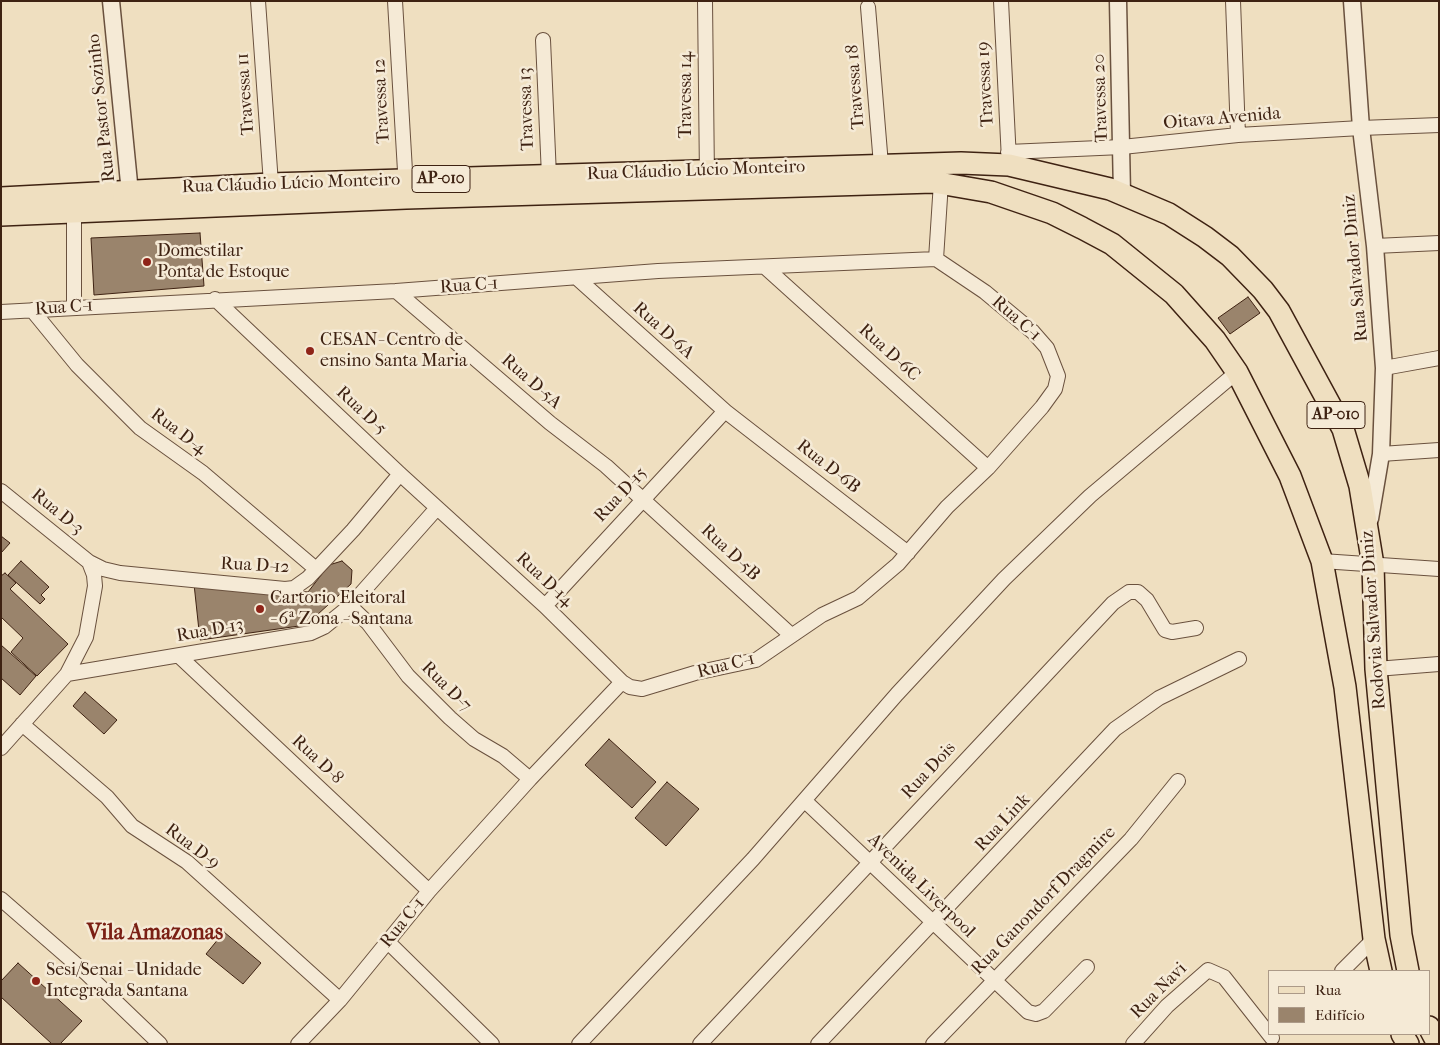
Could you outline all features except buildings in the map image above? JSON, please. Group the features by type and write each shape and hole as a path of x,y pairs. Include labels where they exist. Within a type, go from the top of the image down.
{"main road":[{"name":"Rodovia Salvador Diniz","path":"881,174 942,172 1009,159 1122,194 1168,214 1205,237 1241,266 1279,311 1343,430 1360,486 1373,566 1376,669 1401,934 1408,970"},
{"name":"Rodovia Salvador Diniz","path":"942,172 991,192 1052,213 1112,244 1174,294 1215,340 1237,372 1290,476 1322,562 1345,687 1374,939 1381,970"},
{"name":"Rua Cláudio Lúcio Monteiro","path":"1,215 74,203 131,200 881,174"},
{"name":"Rua Cláudio Lúcio Monteiro","path":"131,200 271,184 406,189 549,176 707,180"},
{"name":"Rua Cláudio Lúcio Monteiro","path":"1,198 74,203"},
{"path":"1350,732 1382,731"},
{"path":"1430,1029 1438,1044"}],"street":[{"name":"Rua Pastor Sozinho","path":"111,1 131,200"},
{"name":"Travessa 11","path":"258,1 271,184"},
{"name":"Travessa 12","path":"395,1 406,189"},
{"name":"Travessa 14","path":"705,1 707,180"},
{"name":"Travessa 19","path":"1001,1 1009,159"},
{"name":"Travessa 20","path":"1118,1 1122,194"},
{"path":"1233,1 1238,136"},
{"name":"Rua Salvador Diniz","path":"1352,1 1361,128 1375,246 1384,368 1381,454 1368,531"},
{"name":"Travessa 18","path":"868,7 881,174"},
{"name":"Travessa 13","path":"543,40 549,176"},
{"name":"Oitava Avenida","path":"1009,159 1238,136 1361,128 1439,126"},
{"path":"936,259 942,172"},
{"path":"74,203 74,307"},
{"path":"1375,246 1439,242"},
{"name":"Rua C-1","path":"1,312 215,299 396,291 765,267 936,259 985,292 1033,332 1047,348 1057,369 1058,381 1049,397 988,468 948,508 891,572 864,593 829,611 791,635 766,656 748,663 695,673 642,689 630,687 622,682 530,778 429,891 340,1000 298,1044"},
{"name":"Rua D-6C","path":"765,267 988,468"},
{"name":"Rua D-6A","path":"577,278 725,411"},
{"name":"Rua D-5A","path":"396,291 550,423 592,454 643,499"},
{"name":"Rua D-5","path":"215,299 437,508"},
{"name":"Rua D-4","path":"32,310 77,365 140,428 202,473 316,569"},
{"path":"1384,368 1439,358"},
{"path":"579,1044 753,859 897,694 1045,537 1090,496 1237,372"},
{"name":"Rua D-15","path":"545,606 725,411"},
{"name":"Rua D-6B","path":"725,411 908,552"},
{"path":"1381,454 1439,450"},
{"name":"Rua D-12","path":"89,562 103,569 120,573 284,589 298,586 316,569 400,474"},
{"name":"Rua D-3","path":"3,495 89,562"},
{"name":"Rua D-5B","path":"643,499 791,635"},
{"name":"Rua D-13","path":"67,674 311,632 324,627 350,606 437,508"},
{"name":"Rua D-14","path":"437,508 545,606 622,682"},
{"path":"1,748 67,674 86,637 94,586 94,575 89,562"},
{"path":"1322,562 1439,570"},
{"name":"Rua Dois","path":"700,1044 1078,638 1122,595 1133,590 1138,592 1146,600 1162,626 1169,632 1196,628"},
{"name":"Rua D-7","path":"350,606 368,624 408,676 450,718 474,739 503,756 530,778"},
{"name":"Rua D-8","path":"179,656 429,891"},
{"name":"Rua Link","path":"818,1044 932,921 994,860 1115,729 1158,698 1239,659"},
{"path":"1376,669 1439,664"},
{"name":"Rua D-9","path":"22,724 108,797 132,826 187,862 340,1000"},
{"name":"Rua Ganondorf Dragmire","path":"933,1044 1131,839 1178,781"},
{"name":"Avenida Liverpool","path":"805,801 1028,1012 1036,1014 1044,1011 1087,968"},
{"path":"1,899 86,973 160,1044"},
{"path":"1343,970 1374,939"},
{"path":"388,942 492,1044"},
{"name":"Rua Navi","path":"1133,1044 1167,1006 1208,970 1224,977 1268,1034"}],"place":[{"name":"Domestilar Ponta de Estoque","path":"147,262"},
{"name":"CESAN- Centro de ensino Santa Maria","path":"310,351"},
{"name":"Cartorio Eleitoral - 6ª Zona - Santana","path":"260,609"},
{"name":"Sesi/Senai - Unidade Integrada Santana","path":"36,981"}],"district":[{"name":"Vila Amazonas","path":"155,934"}]}
